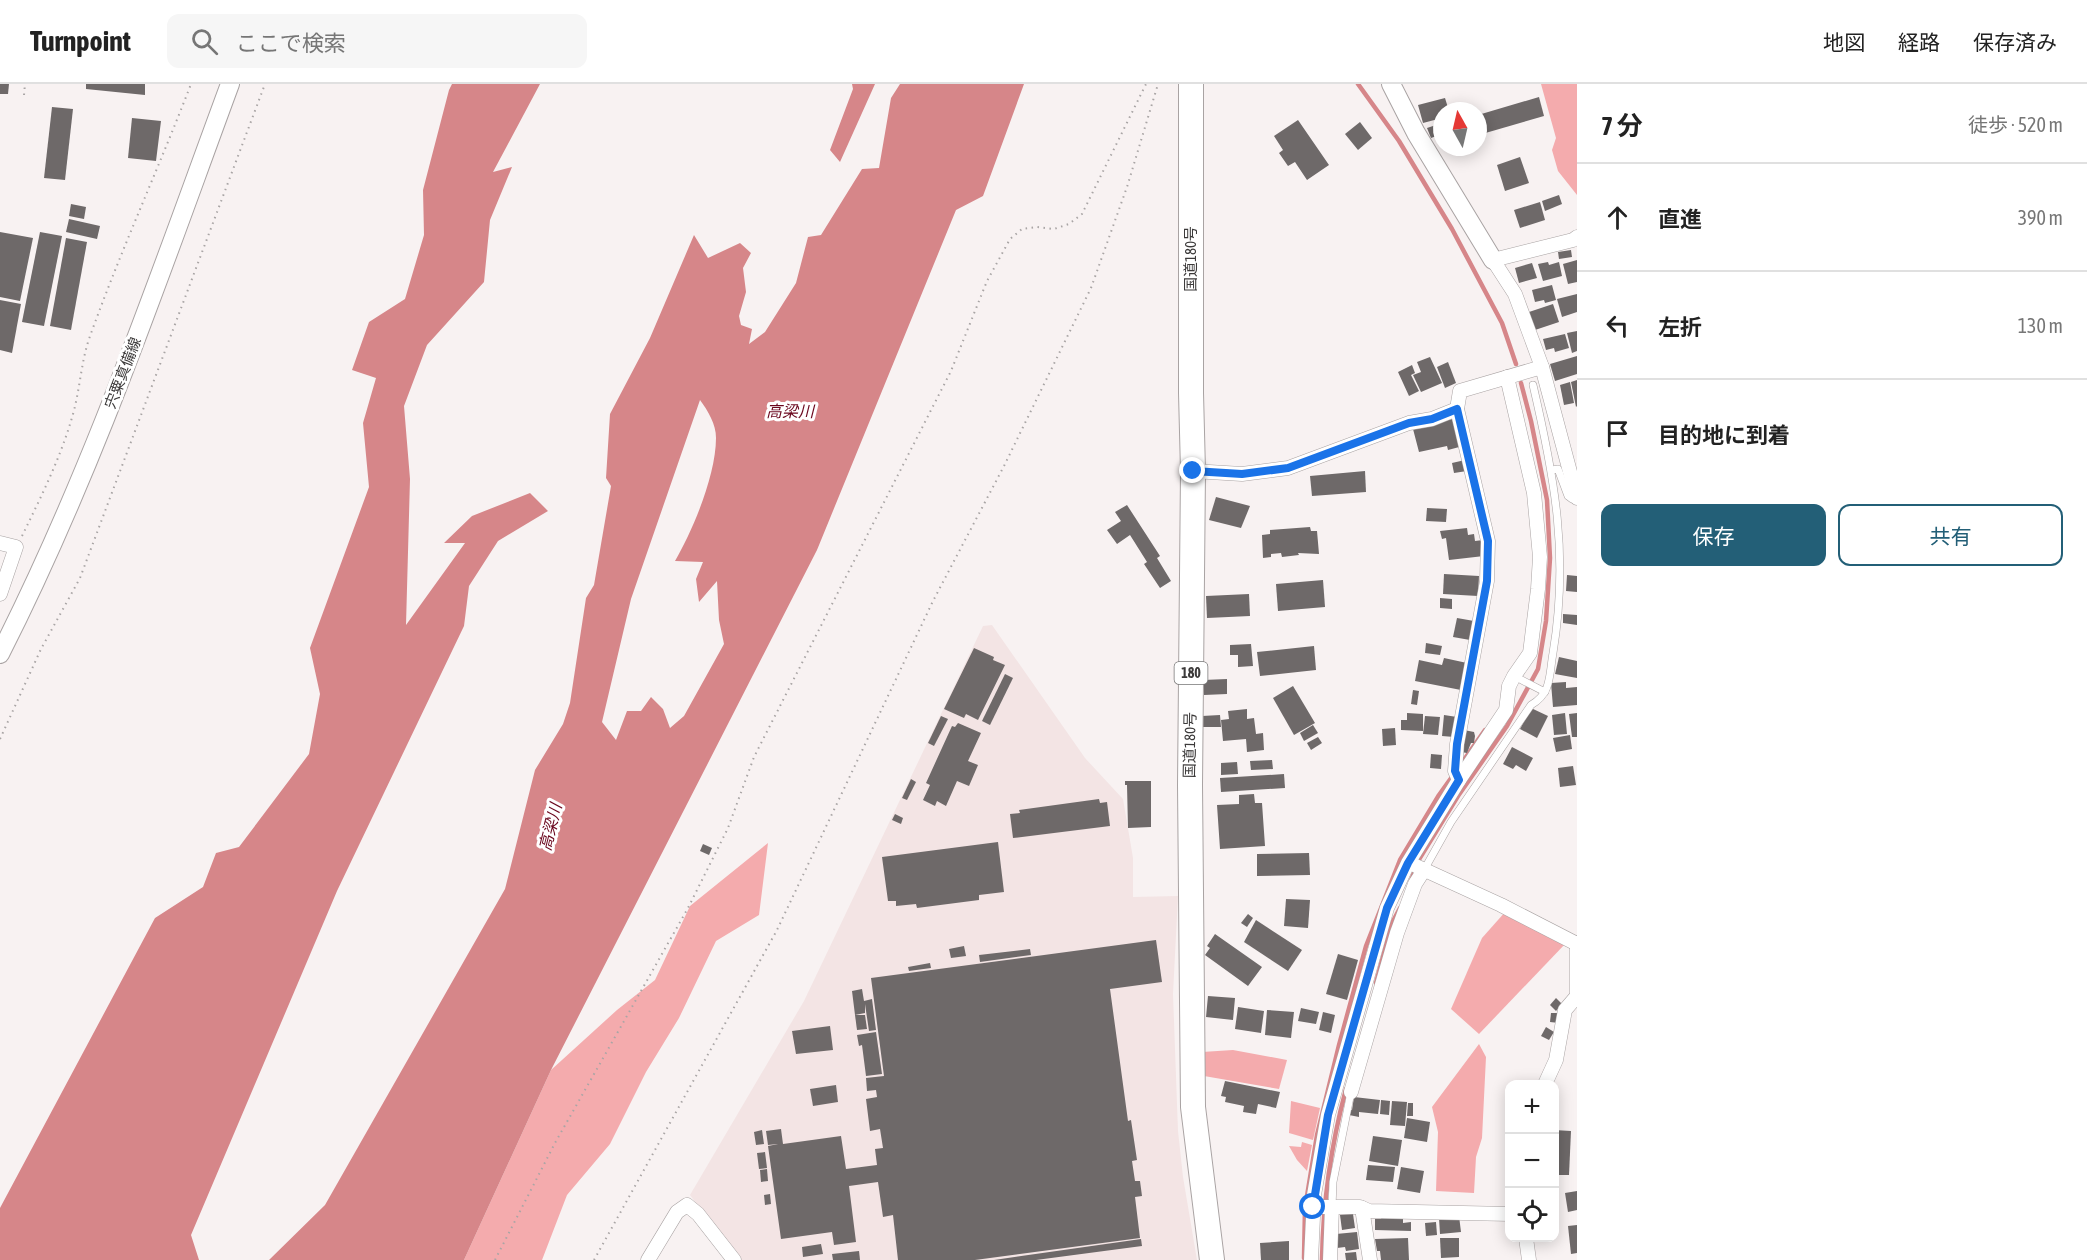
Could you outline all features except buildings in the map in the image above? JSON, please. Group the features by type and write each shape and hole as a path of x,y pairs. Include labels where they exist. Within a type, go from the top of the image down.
{"highway":[{"name":"国道180号","path":"1191,84 1193,471 1190,785 1193,1107 1212,1260"}],"main road":[{"name":"宍粟真備線","path":"0,654 28,600 101,432 230,84"},
{"path":"1391,84 1416,133 1494,260"}],"street":[{"path":"1577,237 1573,240 1494,260 1515,294 1542,367 1577,498"},
{"path":"1457,776 1457,744 1487,581 1488,541 1457,409 1460,391 1542,367"},
{"path":"1311,1260 1323,1207 1328,1115 1387,908 1416,866 1457,776 1506,710 1509,686 1518,678 1530,653 1540,557 1534,493 1508,377"},
{"path":"1193,471 1242,474 1288,468 1409,423 1432,419 1457,409"},
{"path":"0,543 16,547 0,594"},
{"path":"1416,866 1577,943 1577,996 1565,1010 1556,1060 1547,1080"},
{"path":"1351,1092 1397,933 1416,884 1416,866"},
{"path":"648,1260 677,1212 687,1205 698,1214 734,1260"},
{"path":"1323,1207 1362,1208 1369,1211 1505,1214"},
{"path":"1323,1207 1330,1260"},
{"path":"1362,1208 1370,1260"},
{"path":"1527,1242 1529,1260"}],"lane":[{"path":"1416,866 1451,822 1531,705 1543,698 1545,692 1556,636 1560,590 1560,549 1552,470 1533,385"},
{"path":"1552,470 1558,469 1568,496 1572,499 1577,498"},
{"path":"1518,678 1545,692"},
{"path":"1323,1207 1335,1172 1351,1092"}],"path":[{"path":"24,95 25,84"},
{"path":"16,547 52,475 73,414 85,350 111,276 167,147 191,84"},
{"path":"0,739 41,649 80,578 265,84"},
{"path":"495,1260 555,1143 688,909 728,828 754,758 951,371 987,281 1010,239 1022,229 1037,227 1054,229 1069,224 1082,214 1146,84"},
{"path":"594,1260 777,930 933,601 1004,466 1091,288 1127,187 1158,84"}],"shaded area":[{"path":"1541,84 1577,84 1577,195 1558,171 1552,150 1556,138"},
{"path":"992,625 1085,758 1123,799 1133,858 1133,897 1178,896 1173,994 1178,1131 1197,1260 739,1260 690,1195 804,1001 983,626"},
{"path":"768,843 759,915 716,941 679,1018 646,1072 610,1144 567,1195 542,1260 464,1260 551,1070 617,1010 655,980 690,906"},
{"path":"1506,911 1566,943 1479,1034 1451,1009 1482,938"},
{"path":"1479,1044 1486,1057 1482,1138 1476,1157 1474,1193 1436,1191 1438,1132 1432,1107"},
{"path":"1233,1050 1287,1060 1279,1089 1204,1076 1202,1052"},
{"path":"1291,1101 1320,1108 1313,1140 1289,1133"},
{"path":"1302,1142 1312,1145 1307,1171 1289,1146 1301,1147"}],"water":[{"path":"452,84 540,84 493,172 512,167 490,220 484,282 427,345 404,406 410,479 406,625 465,543 444,543 472,516 530,493 548,511 498,541 469,586 464,626 337,891 191,1235 199,1260 0,1260 0,1208 155,918 203,887 216,853 239,847 309,754 320,694 310,648 369,487 363,423 376,378 352,370 369,322 405,299 424,235 423,190"},
{"path":"852,84 875,84 840,162 830,150 853,89"},
{"name":"高梁川","path":"900,84 1024,84 983,196 956,210 817,550 551,1070 464,1260 269,1260 325,1205 505,889 535,770 563,724 570,703 586,598 594,585 611,486 606,478 610,414 650,338 694,235 708,258 740,243 751,253 743,268 746,292 739,316 741,325 752,329 749,344 765,332 796,283 808,237 821,235 862,169 879,168 891,98","holes":["700,400 715,428 715,453 702,502 675,561 703,562 696,579 699,602 717,581 719,620 724,644 684,716 670,728 663,709 651,697 641,711 627,711 616,740 602,722 631,599"]}],"waterway":[{"path":"1358,84 1399,141 1452,229 1502,323 1516,364"},
{"path":"1411,881 1418,861 1458,796 1507,726 1538,669 1546,621 1550,558 1547,500 1521,383"},
{"path":"1459,767 1485,730"},
{"path":"1304,1258 1305,1208 1317,1135 1366,946 1400,860 1454,774"},
{"path":"1376,983 1392,923 1400,908"},
{"path":"1322,1260 1329,1174 1346,1089"}],"route":[{"path":"1193,471 1242,474 1288,468 1409,423 1432,419 1457,409 1488,541 1487,581 1457,744 1455,771 1459,780 1408,863 1387,908 1328,1115 1313,1207"}]}
